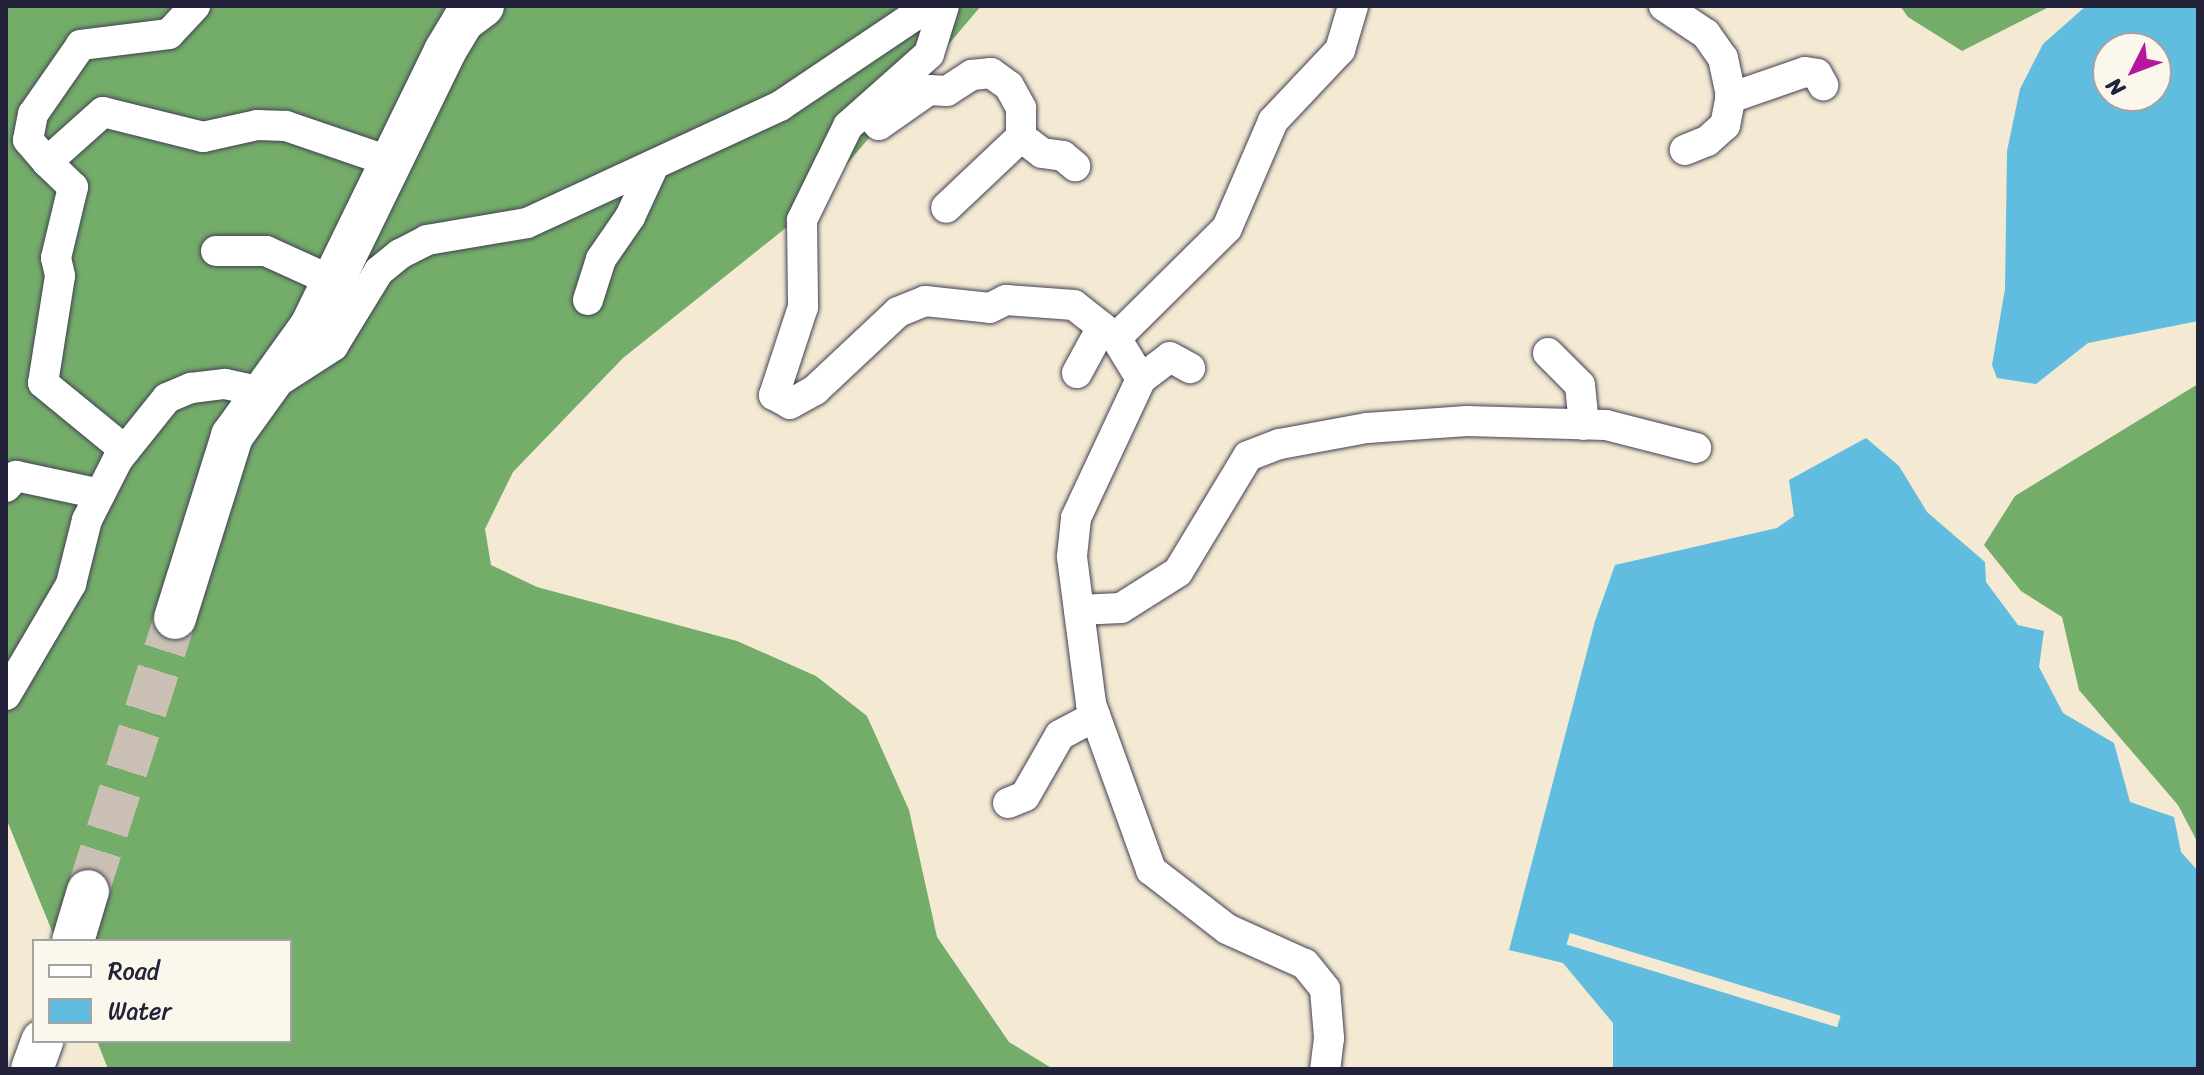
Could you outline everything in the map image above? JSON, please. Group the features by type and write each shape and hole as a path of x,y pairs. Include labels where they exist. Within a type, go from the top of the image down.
{"street":[{"path":"125,450 43,383 60,276 56,258 73,187 28,140 33,114 81,45 169,34 195,6"},
{"path":"175,618 232,436 311,326 445,51 463,21 483,6"},
{"path":"6,695 71,584 87,520 100,494 125,450 167,398 191,388 225,384 262,392 333,346 379,271 400,254 427,240 527,223 780,106 929,6"},
{"path":"944,6 929,54 848,126 802,220 803,307 774,395 790,404 815,390 898,312 925,301 990,308 1006,300 1074,305 1109,333 1141,379"},
{"path":"1077,373 1109,333 1227,228 1273,121 1340,50 1353,6"},
{"path":"1664,6 1706,34 1723,58 1730,98 1725,125 1707,141 1685,150"},
{"path":"1730,98 1805,72 1817,74 1823,85"},
{"path":"866,111 879,125 929,90 947,91 972,75 991,73 1009,86 1021,108 1021,137 946,208"},
{"path":"47,162 103,112 203,137 257,125 286,126 391,162"},
{"path":"1021,137 1042,153 1063,156 1075,166"},
{"path":"588,300 601,259 630,217 654,165"},
{"path":"216,251 266,251 332,281"},
{"path":"1548,353 1580,385 1584,425"},
{"path":"1190,368 1170,357 1141,379 1076,518 1072,557 1095,716 1151,870 1227,929 1305,964 1325,989 1329,1038 1325,1069"},
{"path":"1079,610 1121,608 1178,572 1248,456 1280,444 1367,428 1467,421 1584,425 1696,448"},
{"path":"6,487 16,476 100,494"},
{"path":"1008,803 1025,796 1060,735 1095,716"},
{"path":"74,939 88,891"},
{"path":"32,1069 41,1043"}],"green space":[{"path":"6,6 981,6 807,211 623,358 513,472 485,529 491,565 537,587 737,641 816,676 867,716 909,810 937,937 1009,1042 1053,1069 108,1069 98,1043 292,1043 292,939 55,939 6,818"},
{"path":"1900,6 2051,6 1962,51 1908,17"},
{"path":"2198,384 2198,843 2178,805 2079,690 2062,617 2021,591 1984,545 2015,496"}],"water":[{"path":"2086,6 2198,6 2198,321 2088,343 2036,384 1997,378 1992,365 2005,289 2007,151 2020,89 2043,44"},
{"path":"1866,438 1899,466 1927,512 1985,562 1986,582 2018,625 2044,631 2039,667 2063,713 2114,743 2130,802 2174,817 2181,852 2198,871 2198,1069 1613,1069 1613,1023 1563,963 1509,950 1595,621 1615,565 1777,528 1794,516 1789,480"}],"pier":[{"path":"1570,933 1841,1016 1837,1027 1566,944"}],"tunnel":[{"path":"88,891 175,618"}]}
